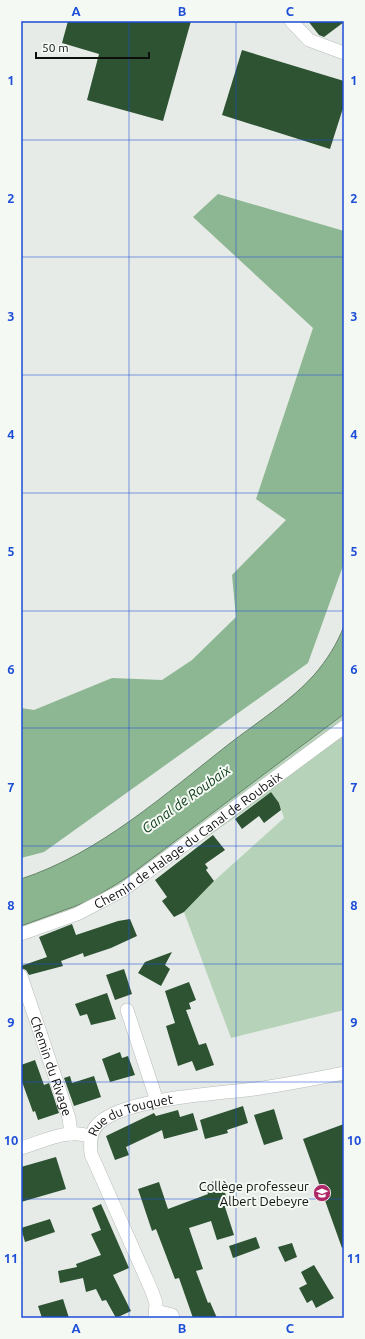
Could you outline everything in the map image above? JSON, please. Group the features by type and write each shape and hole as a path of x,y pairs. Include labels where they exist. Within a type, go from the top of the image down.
{"street":[{"path":"292,21 309,40 344,53"},
{"name":"Chemin de Halage du Canal de Roubaix","path":"21,934 96,906 123,890 239,806 344,726"},
{"name":"Chemin du Rivage","path":"21,976 69,1118 71,1134"},
{"path":"127,1010 157,1101"},
{"name":"Rue du Touquet","path":"156,1314 151,1289 92,1154 91,1136 98,1124 122,1111 157,1101 273,1086 344,1073"},
{"path":"21,1148 71,1134 84,1134 91,1136"},
{"path":"156,1314 172,1315 173,1318"}],"shaded area":[{"path":"218,194 344,231 344,563 308,663 44,852 21,858 21,708 34,710 112,678 162,680 192,660 236,617 232,575 286,520 256,499 313,328 193,217"},
{"path":"344,714 344,1010 231,1038 184,912 214,881 284,818 279,803 271,792 169,864 21,938 21,926 48,916 126,878"}],"water":[{"name":"Canal de Roubaix","path":"344,626 344,714 126,878 89,901 21,926 21,879 50,868 105,838 156,802 285,702 319,669 335,645"}],"building":[{"path":"68,21 191,21 163,121 87,100 99,54 62,43"},
{"path":"308,21 344,22 324,37 319,35"},
{"path":"242,50 344,81 344,105 330,149 222,115"},
{"path":"271,792 279,803 281,810 264,823 259,816 242,829 235,819"},
{"path":"213,835 225,850 205,864 208,868 206,870 214,881 184,912 174,917 162,901 167,897 155,880"},
{"path":"130,919 137,936 111,948 84,957 83,953 61,961 63,966 29,975 26,970 21,968 21,966 47,957 39,937 72,924 76,935 118,921"},
{"path":"172,952 165,965 170,969 161,986 138,973 145,962"},
{"path":"124,969 132,994 115,1000 106,975"},
{"path":"189,982 196,1000 189,1003 191,1009 186,1010 199,1045 206,1043 214,1065 196,1071 192,1061 178,1066 166,1026 175,1023 165,991"},
{"path":"107,993 116,1019 91,1025 87,1014 80,1016 75,1004"},
{"path":"120,1052 122,1058 128,1056 135,1075 110,1082 102,1059"},
{"path":"35,1060 44,1085 49,1083 59,1113 38,1120 35,1111 33,1112 21,1079 21,1065"},
{"path":"70,1076 72,1083 94,1076 101,1097 74,1106 64,1078"},
{"path":"243,1106 248,1123 227,1130 228,1133 205,1139 200,1120"},
{"path":"274,1109 283,1139 264,1145 254,1115"},
{"path":"178,1110 180,1117 193,1113 198,1130 164,1139 162,1130 126,1147 129,1155 115,1160 106,1136 154,1113 156,1116"},
{"path":"344,1124 344,1247 342,1248 303,1139"},
{"path":"56,1157 66,1189 21,1202 21,1167"},
{"path":"221,1179 229,1206 225,1207 234,1235 217,1240 211,1221 189,1228 203,1269 196,1271 208,1303 210,1302 217,1318 193,1318 179,1278 175,1279 156,1229 152,1231 138,1189 159,1182 168,1209 208,1194 205,1184"},
{"path":"101,1204 129,1268 113,1275 131,1311 116,1318 106,1300 102,1301 96,1289 86,1292 83,1278 60,1283 58,1271 77,1267 76,1264 101,1255 91,1234 101,1230 92,1208"},
{"path":"50,1219 55,1232 25,1242 21,1228"},
{"path":"256,1237 260,1248 233,1258 229,1246"},
{"path":"292,1243 297,1257 285,1262 278,1247"},
{"path":"314,1265 334,1298 316,1308 312,1300 307,1303 299,1288 307,1284 301,1272"},
{"path":"63,1299 69,1318 42,1318 38,1306"}],"place":[{"name":"Collège professeur Albert Debeyre","path":"322,1193"}]}
